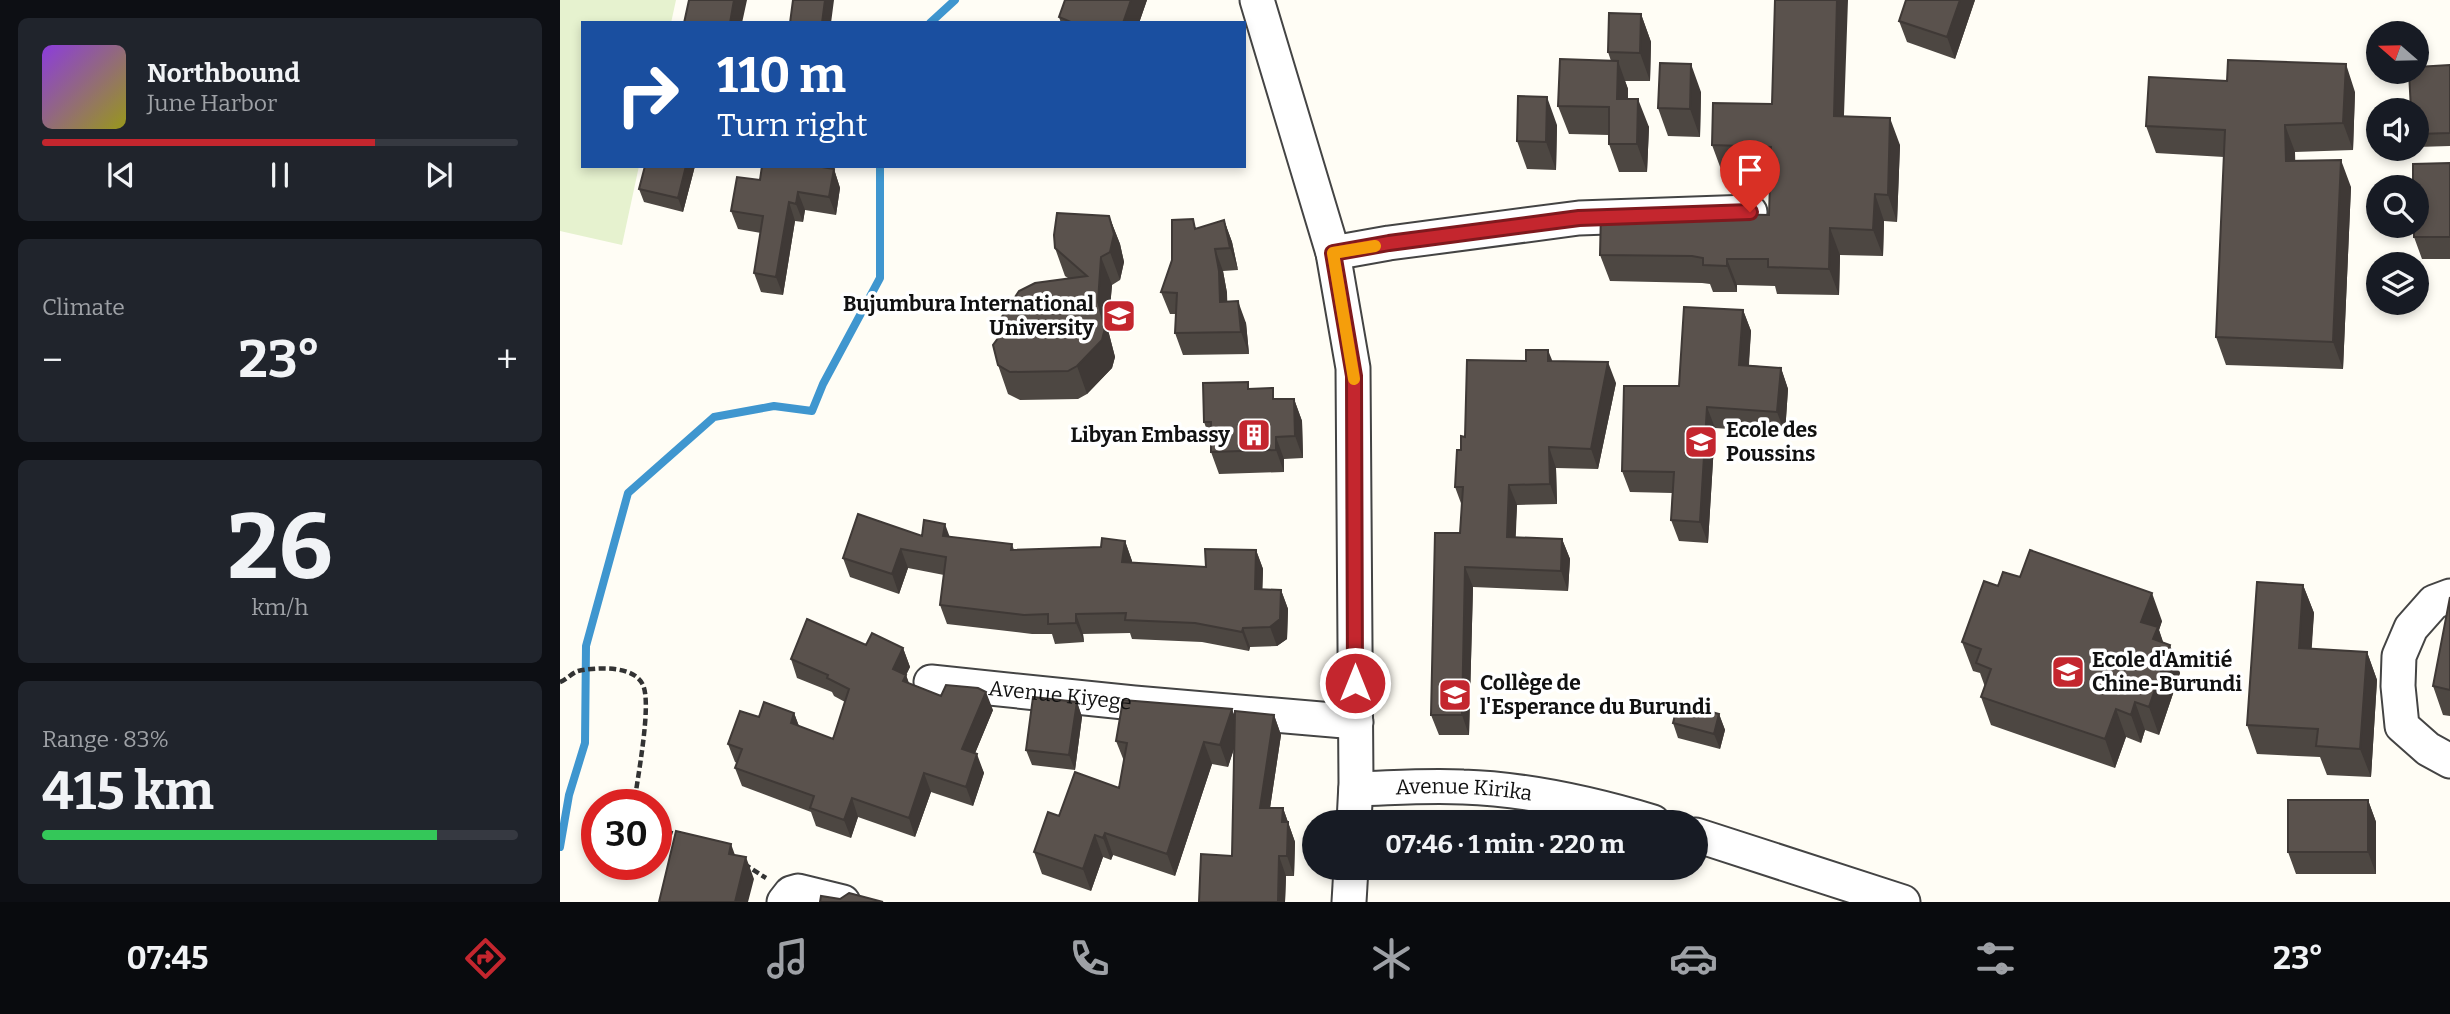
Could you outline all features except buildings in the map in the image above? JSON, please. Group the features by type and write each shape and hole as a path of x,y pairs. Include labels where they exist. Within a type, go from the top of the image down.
{"street":[{"path":"1257,0 1333,253 1354,376 1355,810"},
{"path":"1333,253 1579,218 1750,212"},
{"path":"2450,596 2434,602 2411,628 2399,656 2398,686 2402,726 2428,749 2450,761"},
{"name":"Avenue Kiyege","path":"931,682 1356,722"},
{"name":"Avenue Kirika","path":"1356,789 1464,787 1511,792 1612,810"},
{"path":"1708,839 1903,902"},
{"path":"1349,902 1350,880"},
{"path":"787,897 797,891 843,902"}],"path":[{"path":"560,682 577,671 623,669 635,674 644,686 646,705 636,789"},
{"path":"672,833 680,836"},
{"path":"740,860 787,897"}],"green space":[{"path":"560,0 676,0 671,21 581,21 581,168 639,168 622,245 560,231"}],"waterway":[{"path":"932,21 955,0"},
{"path":"560,847 569,795 585,743 586,646 628,493 714,417 774,406 812,411 823,384 880,278 880,168"}],"slow traffic":[{"path":"1354,379 1333,253 1375,246"}],"place":[{"name":"Bujumbura International University","path":"1119,316"},
{"name":"Libyan Embassy","path":"1254,435"},
{"name":"Ecole des Poussins","path":"1701,442"},
{"name":"Ecole d'Amitié Chine-Burundi","path":"2068,672"},
{"name":"Collège de l'Esperance du Burundi","path":"1455,695"}],"route":[{"path":"1355,683 1354,376 1333,253 1579,218 1750,212"}]}
